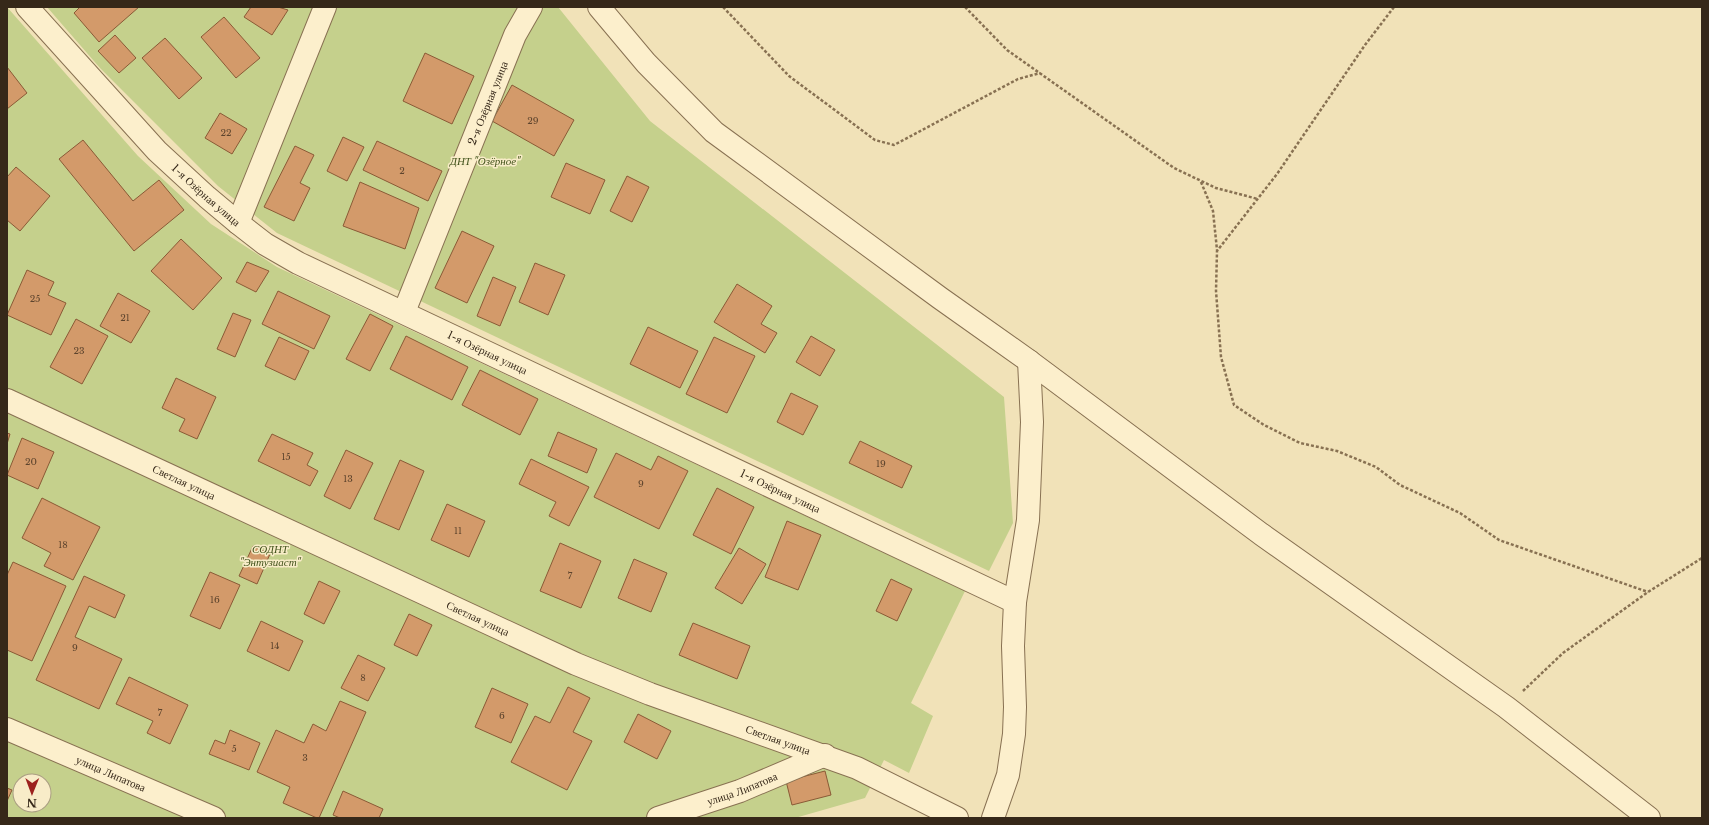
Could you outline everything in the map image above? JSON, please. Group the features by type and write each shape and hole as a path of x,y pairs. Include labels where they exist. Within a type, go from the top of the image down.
{"street":[{"path":"238,223 325,7"},
{"name":"2-я Озёрная улица","path":"404,312 515,35 531,7"},
{"path":"599,7 646,63 714,132 940,298 1029,361 1261,534 1506,707 1650,818"},
{"name":"1-я Озёрная улица","path":"34,9 157,151 206,197 265,244 298,263 1015,602"},
{"path":"993,818 1008,776 1014,734 1016,707 1013,646 1015,602 1028,520 1032,422 1029,361"},
{"name":"Светлая улица","path":"7,400 576,664 650,694 825,755 857,768 957,818"},
{"name":"улица Липатова","path":"7,729 214,818"},
{"name":"улица Липатова","path":"658,818 740,791 825,755"}],"path":[{"path":"722,7 789,76 875,140 894,145 1018,79 1040,73"},
{"path":"965,7 1007,50 1174,168 1216,188 1258,199"},
{"path":"1218,251 1277,174 1365,45 1394,7"},
{"path":"1201,182 1213,211 1218,251 1216,292 1221,357 1234,405 1264,425 1300,443 1336,451 1376,468 1400,485 1460,513 1499,540 1648,592"},
{"path":"1506,707 1563,653 1648,592 1702,558"}],"green space":[{"name":"СОДНТ \"Энтузиаст\"","path":"7,7 138,156 211,224 277,267 965,591 911,703 933,716 909,773 884,760 865,798 795,818 7,818"},
{"name":"ДНТ \"Озёрное\"","path":"47,7 558,7 650,121 1004,397 1013,523 989,571 277,233 218,186 100,68"}],"building":[{"path":"80,7 139,7 99,42 74,13"},
{"path":"251,7 278,7 288,10 272,35 244,17"},
{"path":"224,17 260,58 236,78 201,37"},
{"path":"115,35 136,58 119,73 98,51"},
{"path":"165,38 202,78 179,99 142,58"},
{"path":"425,53 474,76 452,124 403,101"},
{"path":"7,67 27,93 7,109"},
{"path":"512,85 574,120 554,156 492,121"},
{"path":"220,113 247,129 232,154 205,138"},
{"path":"343,137 364,147 347,181 327,171"},
{"path":"83,140 133,201 159,180 184,210 134,251 59,159"},
{"path":"377,141 442,171 428,201 363,170"},
{"path":"295,146 314,155 300,183 310,188 294,221 264,207"},
{"path":"566,163 605,180 590,214 551,197"},
{"path":"16,167 50,196 20,231 7,220 7,177"},
{"path":"627,176 649,187 632,222 610,211"},
{"path":"360,182 419,208 405,249 343,226"},
{"path":"462,231 494,246 467,303 435,288"},
{"path":"181,239 222,278 193,310 151,271"},
{"path":"247,262 269,271 256,292 236,282"},
{"path":"535,263 565,275 548,315 519,302"},
{"path":"27,270 54,282 48,295 66,303 51,335 7,315"},
{"path":"493,277 516,287 500,326 477,316"},
{"path":"737,284 772,306 761,324 777,333 765,353 714,322"},
{"path":"278,291 330,316 314,349 262,324"},
{"path":"118,293 150,311 131,343 100,326"},
{"path":"233,313 251,320 235,357 217,349"},
{"path":"370,314 393,326 370,371 346,359"},
{"path":"76,319 108,336 82,384 50,367"},
{"path":"648,327 698,351 680,388 630,364"},
{"path":"406,336 468,367 452,400 390,369"},
{"path":"811,336 835,350 820,376 796,362"},
{"path":"279,337 309,351 295,380 265,366"},
{"path":"714,337 755,356 727,413 686,394"},
{"path":"480,370 538,399 520,435 462,405"},
{"path":"176,378 216,397 197,439 179,431 185,419 162,408"},
{"path":"791,393 818,406 803,435 777,422"},
{"path":"558,432 597,449 587,473 548,456"},
{"path":"7,433 10,434 7,444"},
{"path":"272,434 313,453 307,465 318,471 310,486 258,461"},
{"path":"22,438 54,452 38,489 7,475"},
{"path":"860,441 912,466 902,488 849,463"},
{"path":"346,450 373,463 350,509 324,496"},
{"path":"616,453 651,470 658,456 688,471 659,529 594,497"},
{"path":"531,459 589,487 569,526 549,516 556,502 519,484"},
{"path":"400,460 424,471 399,530 374,519"},
{"path":"717,488 754,507 731,554 693,535"},
{"path":"42,498 100,527 73,580 44,566 51,553 22,538"},
{"path":"447,504 485,521 469,557 431,540"},
{"path":"787,521 821,535 798,590 765,577"},
{"path":"560,543 601,561 581,608 540,591"},
{"path":"253,546 270,554 257,584 239,576"},
{"path":"739,548 766,564 742,604 715,588"},
{"path":"634,559 667,573 651,612 618,598"},
{"path":"13,562 66,586 32,661 7,650 7,575"},
{"path":"210,572 240,585 220,629 190,616"},
{"path":"84,576 125,595 115,618 89,606 75,637 122,659 99,709 36,680"},
{"path":"891,579 912,589 897,621 876,611"},
{"path":"319,581 340,591 324,624 304,614"},
{"path":"409,614 432,625 417,656 394,645"},
{"path":"261,621 303,641 289,671 247,651"},
{"path":"693,623 750,646 737,679 679,655"},
{"path":"358,655 385,668 368,701 341,688"},
{"path":"129,677 188,705 170,744 147,733 153,721 116,704"},
{"path":"568,687 590,698 573,732 592,741 567,790 511,762 535,716 550,723"},
{"path":"492,688 528,704 511,743 475,727"},
{"path":"340,701 366,712 319,818 317,818 283,803 290,787 257,772 276,730 304,743 313,724 326,731"},
{"path":"638,714 671,731 657,759 624,742"},
{"path":"230,730 260,743 249,770 209,754 215,740 225,744"},
{"path":"825,771 831,795 792,805 786,781"},
{"path":"7,788 12,790 7,801"},
{"path":"343,791 383,809 379,818 340,818 333,815"}]}
